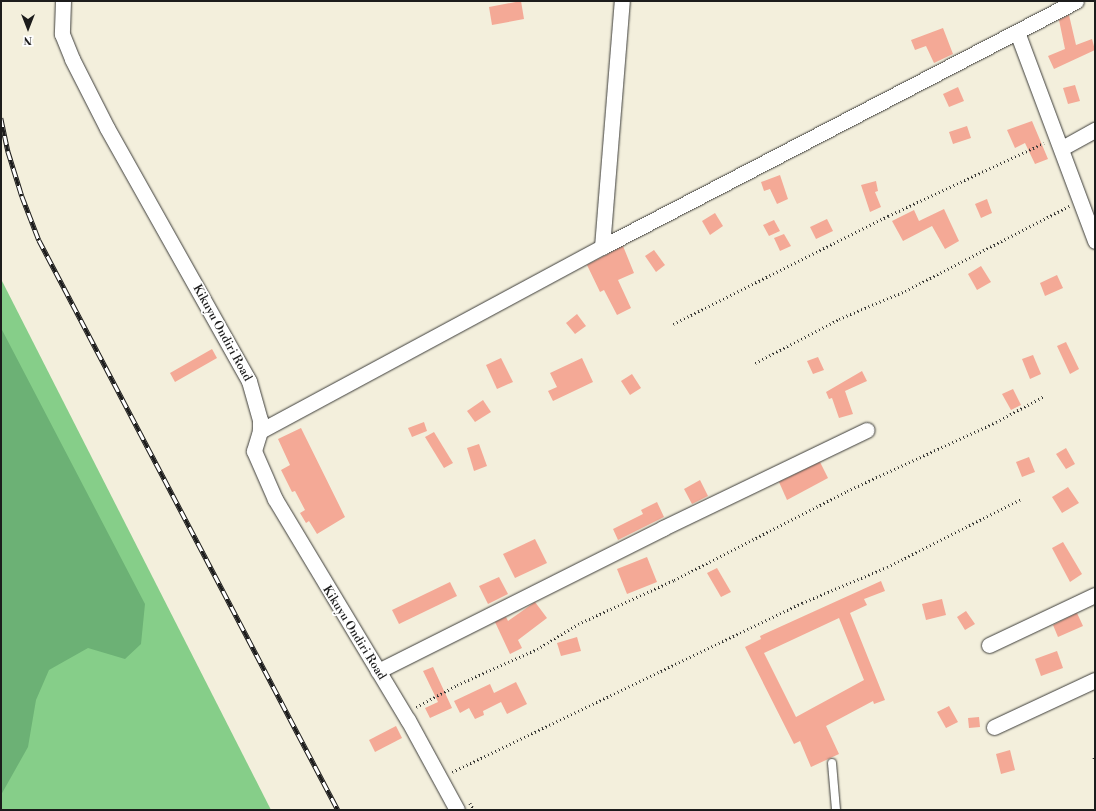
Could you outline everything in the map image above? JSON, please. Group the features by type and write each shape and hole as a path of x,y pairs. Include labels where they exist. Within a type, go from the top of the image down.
{"street":[{"name":"Kikuyu Ondiri Road","path":"63,1 62,34 72,59 107,128 246,375 258,407 260,432 254,451 275,500 378,671 457,810"},
{"path":"602,246 622,1"},
{"path":"260,432 602,246 1076,1"},
{"path":"1017,32 1060,142 1095,241"},
{"path":"1060,142 1095,130"},
{"path":"378,671 663,528 868,430"},
{"path":"989,645 1095,595"},
{"path":"994,727 1095,680"}],"lane":[{"path":"832,764 836,810"}],"path":[{"path":"673,324 888,216 1060,142"},
{"path":"755,364 839,319 905,291 1075,203"},
{"path":"410,711 457,685 537,649 578,624 681,576 847,491 996,422 1044,396"},
{"path":"455,779 451,773 491,753 802,602 887,567 1021,499"},
{"path":"466,798 474,810"}],"green space":[{"path":"1,279 271,810 1,810"},
{"path":"1,328 145,604 141,644 125,659 88,648 49,670 36,700 28,747 1,795"}],"building":[{"path":"521,1 524,19 492,25 489,7"},
{"path":"1069,15 1076,45 1092,39 1095,50 1054,69 1048,56 1065,49 1059,20"},
{"path":"943,28 953,54 934,63 926,46 915,50 911,40"},
{"path":"1075,85 1080,101 1068,104 1063,88"},
{"path":"958,87 964,101 949,107 943,94"},
{"path":"1032,121 1048,159 1035,164 1025,143 1015,148 1007,130"},
{"path":"967,126 971,138 953,144 949,132"},
{"path":"780,175 788,199 777,204 770,189 764,191 761,182"},
{"path":"876,181 878,191 875,192 881,207 870,212 861,185"},
{"path":"987,199 992,213 981,218 975,204"},
{"path":"944,209 959,241 945,249 932,226 903,241 892,221 914,210 919,221"},
{"path":"715,213 723,226 710,235 702,221"},
{"path":"827,219 833,231 816,239 810,227"},
{"path":"774,220 780,231 769,236 763,225"},
{"path":"784,234 791,246 780,251 774,238"},
{"path":"623,246 634,273 618,280 631,308 617,315 604,290 600,292 587,265"},
{"path":"654,250 665,265 656,272 645,256"},
{"path":"981,266 991,282 977,290 968,274"},
{"path":"1057,275 1063,288 1045,296 1040,283"},
{"path":"577,314 586,326 575,334 566,323"},
{"path":"1066,342 1079,369 1070,374 1057,346"},
{"path":"212,349 217,358 175,382 170,373"},
{"path":"1033,355 1041,374 1030,379 1022,359"},
{"path":"818,357 824,370 813,374 807,361"},
{"path":"501,358 513,382 497,389 486,365"},
{"path":"582,358 593,382 553,401 548,391 557,387 550,373"},
{"path":"862,371 867,381 845,391 853,414 839,418 832,398 829,399 826,392"},
{"path":"632,374 641,388 630,395 621,381"},
{"path":"1013,389 1021,405 1011,410 1002,394"},
{"path":"483,400 491,412 475,422 467,411"},
{"path":"424,422 427,431 412,437 408,428"},
{"path":"301,428 345,517 317,534 309,521 306,523 300,513 305,510 295,491 292,492 281,470 290,465 278,439"},
{"path":"434,432 453,463 444,468 425,437"},
{"path":"479,444 487,466 474,471 467,448"},
{"path":"1066,448 1075,464 1066,469 1056,454"},
{"path":"1029,457 1035,472 1022,477 1016,462"},
{"path":"820,462 828,478 787,500 779,482"},
{"path":"700,480 708,496 692,504 684,489"},
{"path":"1068,487 1079,503 1062,513 1052,497"},
{"path":"657,502 664,517 618,540 613,529 643,514 641,510"},
{"path":"535,539 547,563 515,578 503,554"},
{"path":"1063,542 1082,574 1070,582 1052,548"},
{"path":"647,557 657,582 627,594 617,569"},
{"path":"717,568 731,592 721,597 707,573"},
{"path":"499,577 508,594 488,604 479,586"},
{"path":"881,581 885,591 864,599 867,605 850,613 885,700 874,704 873,701 826,726 839,754 811,767 800,741 794,744 745,647 761,639 760,636","holes":["839,618 864,680 796,717 764,653"]},
{"path":"450,582 457,596 399,624 392,610"},
{"path":"942,599 946,615 926,620 922,604"},
{"path":"535,602 547,618 518,640 522,648 510,654 495,622 506,617 508,621"},
{"path":"966,611 975,624 965,630 957,617"},
{"path":"1077,613 1083,626 1058,637 1053,625"},
{"path":"577,637 581,651 561,656 557,643"},
{"path":"1057,651 1063,668 1041,676 1035,659"},
{"path":"433,667 452,708 430,718 425,708 438,702 423,671"},
{"path":"516,682 527,704 507,714 501,702 483,711 484,715 475,719 469,708 460,713 454,701 490,684 494,693"},
{"path":"949,706 958,722 946,728 937,712"},
{"path":"979,717 980,727 969,728 968,718"},
{"path":"396,726 402,738 375,752 369,740"},
{"path":"1010,750 1015,770 1001,774 996,754"}],"railway":[{"path":"1,118 8,151 22,196 39,240 338,810"}]}
